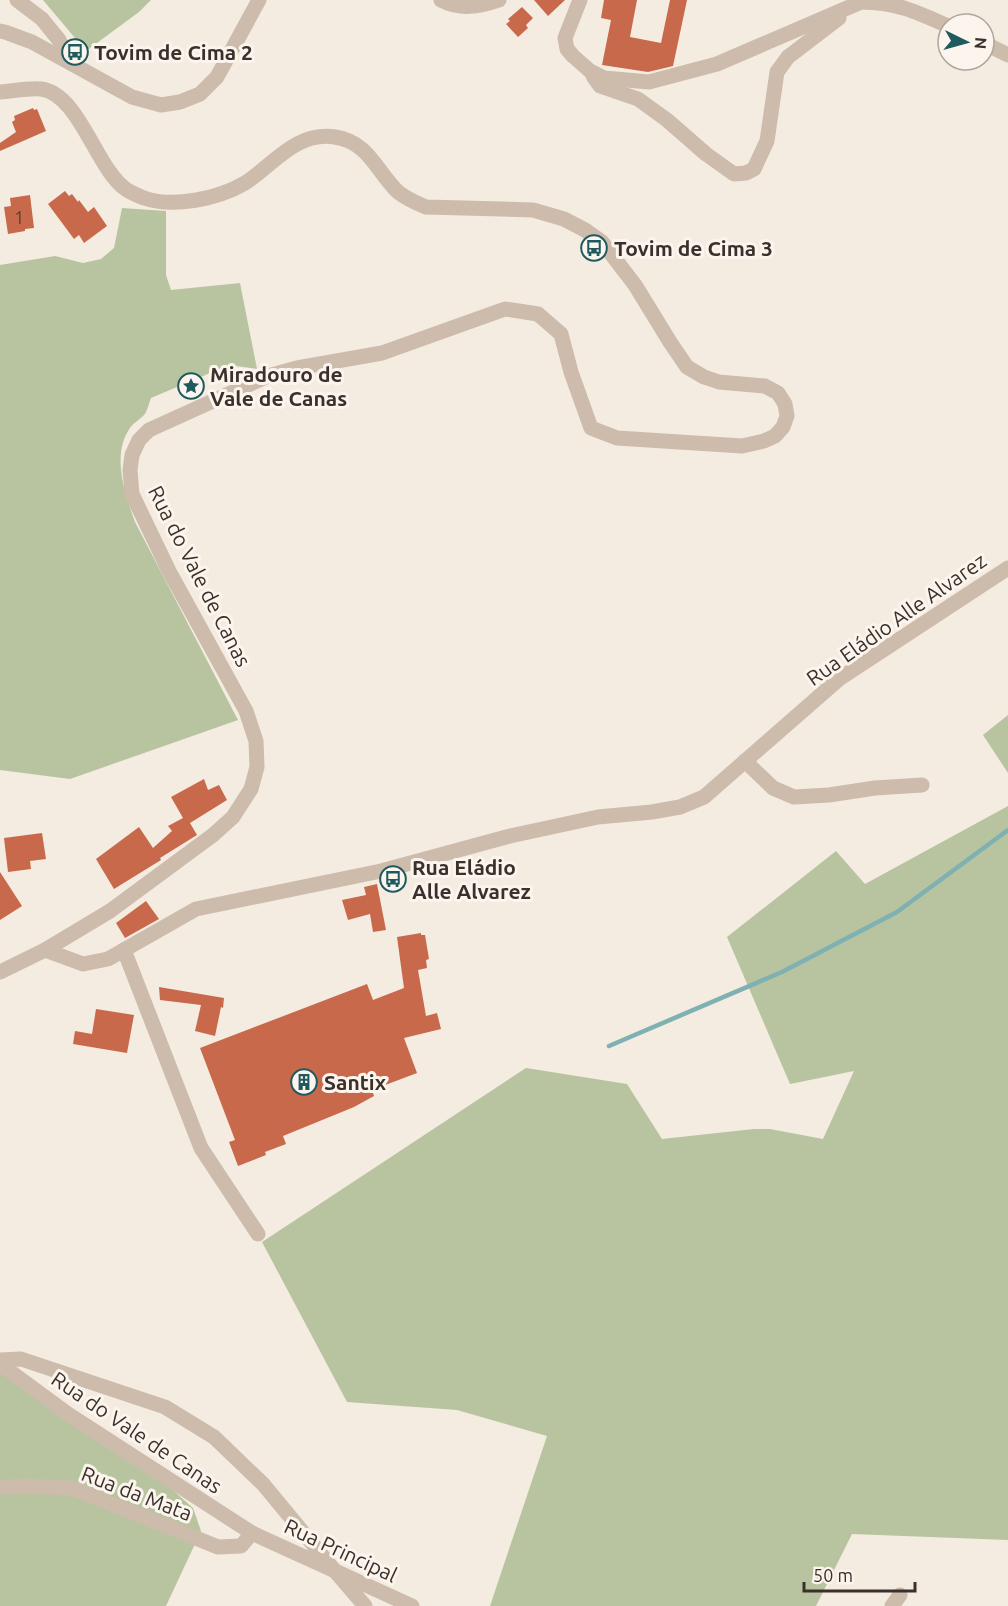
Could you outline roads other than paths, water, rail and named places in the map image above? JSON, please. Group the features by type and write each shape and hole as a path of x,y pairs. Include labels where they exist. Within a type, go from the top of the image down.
{"street":[{"path":"17,0 42,19 59,40 71,63"},
{"path":"0,31 32,42 132,97 161,105 180,102 200,94 217,77 259,0"},
{"path":"441,0 461,7 481,6 499,0"},
{"path":"579,0 565,38 567,49 573,57 590,71 604,78 649,82 717,64 861,2 883,2 921,13 936,20"},
{"path":"590,71 600,86 638,99 734,174 746,173 754,169 767,141 777,72 788,57 861,2"},
{"name":"Rua do Vale de Canas","path":"0,93 19,89 43,90 59,98 76,116 110,172 126,190 146,199 177,202 210,197 244,183 287,149 312,138 334,137 353,142 368,154 397,191 410,201 426,207 533,210 564,219 602,242 635,285 687,367 704,377 719,382 765,386 778,393 785,404 787,416 783,427 775,436 742,446 617,438 591,428 571,372 561,334 538,314 505,309 382,353 297,368 268,376 148,430 139,440 132,455 130,470 132,494 169,571 246,711 256,741 257,767 251,789 233,817 213,836 110,911 45,950 0,972"},
{"name":"Rua Eládio Alle Alvarez","path":"45,950 83,964 108,959 196,909 381,871 510,836 587,820 680,807 704,797 839,679 1008,568"},
{"path":"745,761 772,788 794,797 922,785"},
{"path":"124,950 201,1148 258,1234"},
{"path":"0,1362 21,1359 165,1407 214,1437 263,1484 365,1606"},
{"name":"Rua do Vale de Canas","path":"0,1362 68,1414 252,1533"},
{"name":"Rua da Mata","path":"0,1487 72,1488 218,1547 241,1546 252,1533"},
{"name":"Rua Principal","path":"252,1533 412,1606"}],"waterway":[{"path":"609,1046 782,972 897,912 1008,830"}],"place":[{"name":"Tovim de Cima 2","path":"75,52"},
{"name":"Tovim de Cima 3","path":"594,248"},
{"name":"Miradouro de Vale de Canas","path":"191,386"},
{"name":"Rua Eládio Alle Alvarez","path":"393,879"},
{"name":"Santix","path":"304,1082"}]}
